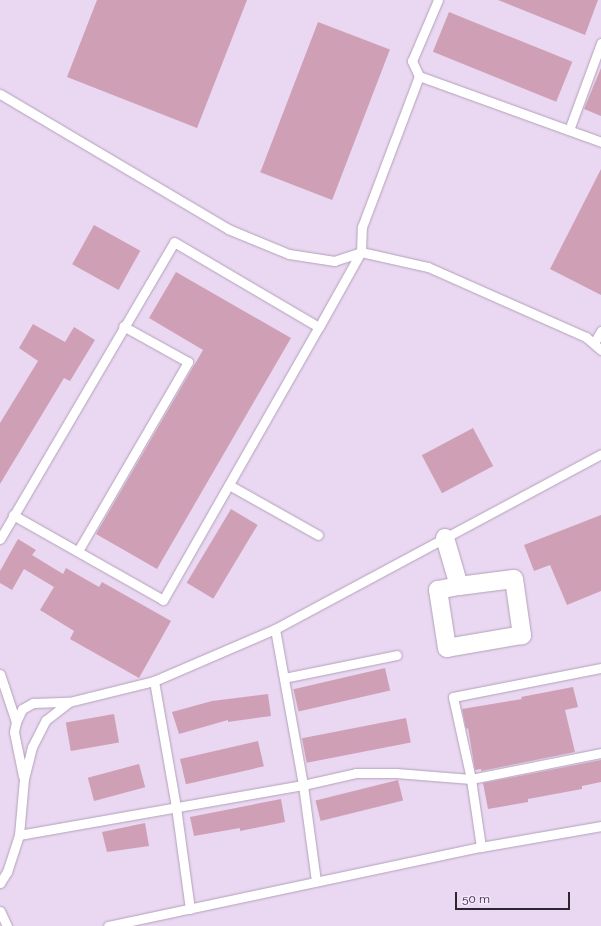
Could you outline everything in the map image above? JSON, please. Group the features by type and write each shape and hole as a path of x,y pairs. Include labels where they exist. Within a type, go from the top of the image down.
{"street":[{"path":"445,538 459,586"},
{"path":"514,579 522,635 447,648 438,590 459,586 514,579"}],"lane":[{"path":"13,515 163,600 361,252 362,227 419,76 412,60 438,0"},
{"path":"569,130 601,43"},
{"path":"592,69 601,72"},
{"path":"419,76 601,142"},
{"path":"0,94 228,229 288,254 334,261 361,252 428,267 586,337 598,346 601,331"},
{"path":"0,538 123,326 174,242 319,327"},
{"path":"78,551 188,362 123,326"},
{"path":"24,779 14,732 16,722 22,709 33,703 69,702 154,681 275,629 601,454"},
{"path":"229,485 318,535"},
{"path":"275,629 303,785 316,881"},
{"path":"284,678 397,656"},
{"path":"481,847 471,779 453,697 601,668"},
{"path":"0,674 16,722"},
{"path":"154,681 176,807 190,909"},
{"path":"0,883 7,872 19,835 24,779 32,747 46,720 69,702"},
{"path":"19,835 303,785 356,773 396,773 471,779 601,753"},
{"path":"108,926 143,923 190,909 316,881 481,847 601,826"},
{"path":"0,911 7,926"}],"building":[{"path":"97,0 247,0 197,128 67,77"},
{"path":"498,0 598,0 585,35"},
{"path":"449,12 572,62 556,102 433,52"},
{"path":"318,22 390,50 332,200 260,172"},
{"path":"601,68 601,116 584,109"},
{"path":"601,169 601,295 550,269"},
{"path":"94,225 140,251 119,290 72,264"},
{"path":"176,272 291,338 157,569 96,534 203,350 149,318"},
{"path":"33,324 65,342 74,327 95,340 70,381 64,378 0,484 0,423 38,361 19,348"},
{"path":"473,428 493,466 442,493 422,455"},
{"path":"231,509 258,525 213,599 187,583"},
{"path":"601,515 601,591 567,605 550,565 534,571 524,545"},
{"path":"18,539 36,550 32,555 63,574 66,568 99,587 102,582 171,621 139,678 70,639 74,631 40,610 54,587 24,569 12,590 0,583 0,571"},
{"path":"385,668 390,690 299,712 293,689"},
{"path":"573,687 578,707 565,710 575,752 481,771 481,769 475,770 468,728 466,729 462,709 522,699 521,697"},
{"path":"268,694 271,716 228,722 228,720 179,734 172,712 212,701"},
{"path":"114,714 119,743 71,751 66,723"},
{"path":"406,718 411,743 307,763 302,738"},
{"path":"258,741 264,766 186,784 180,759"},
{"path":"601,760 601,782 582,786 582,789 528,799 528,802 488,809 483,783"},
{"path":"139,764 145,787 94,801 88,778"},
{"path":"398,780 403,800 321,821 316,801"},
{"path":"281,799 285,822 240,831 240,828 194,836 190,817"},
{"path":"145,823 149,846 107,852 102,832"}]}
